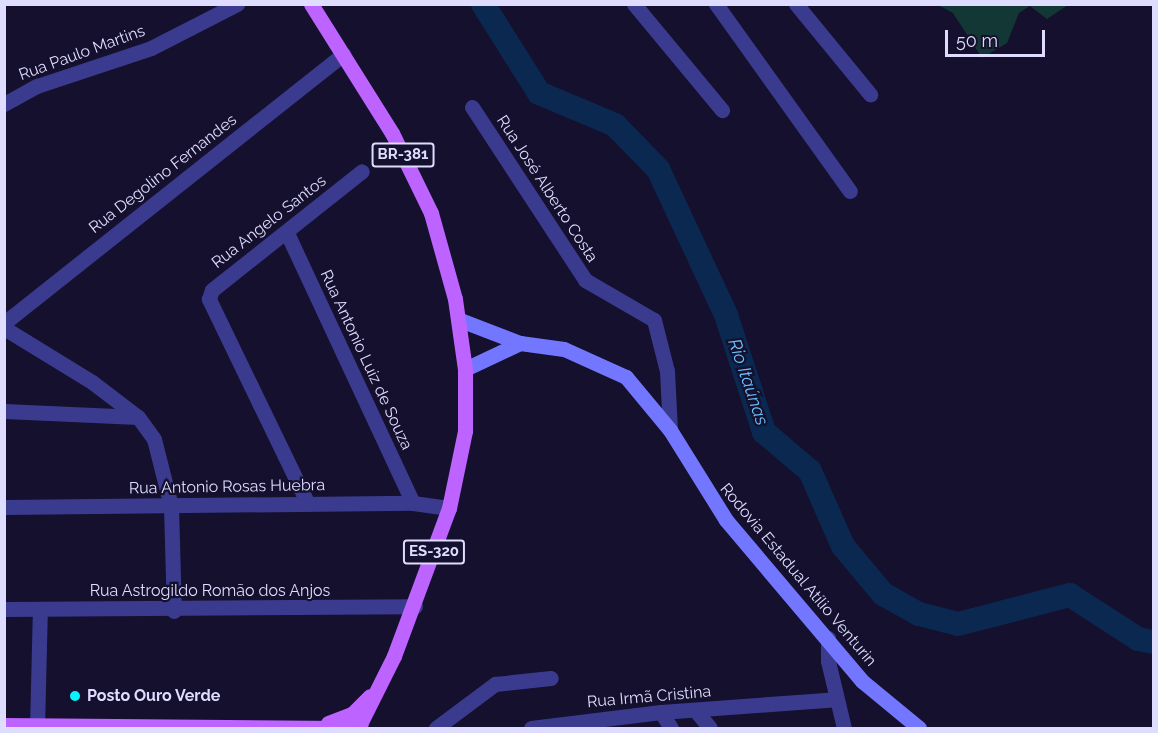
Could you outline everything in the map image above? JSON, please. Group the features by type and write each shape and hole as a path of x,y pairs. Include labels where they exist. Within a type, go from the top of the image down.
{"main road":[{"name":"BR-381","path":"311,4 392,133 431,213 460,320 465,369"},
{"name":"Rodovia Estadual Atílio Venturin","path":"460,320 520,343 606,364 633,383 669,429 726,520 876,694 919,729"},
{"path":"465,369 520,343"},
{"name":"ES-320","path":"4,725 37,727 360,726 415,606 449,508 465,431 465,369"},
{"path":"313,726 352,714 381,682"}],"street":[{"name":"Rua Paulo Martins","path":"4,104 37,86 151,48 237,4"},
{"path":"634,4 722,110"},
{"path":"716,4 850,191"},
{"path":"796,4 870,94"},
{"name":"Rua Degolino Fernandes","path":"4,323 343,54"},
{"name":"Rua José Alberto Costa","path":"472,107 585,280 654,320 667,371 669,429"},
{"name":"Rua Angelo Santos","path":"308,504 211,307 212,290 287,233 362,171"},
{"name":"Rua Antonio Luiz de Souza","path":"287,233 413,503"},
{"path":"4,328 92,382 138,417 162,456 171,506 174,611"},
{"path":"4,411 138,417"},
{"name":"Rua Antonio Rosas Huebra","path":"4,507 413,503 449,508"},
{"name":"Rua Astrogildo Romão dos Anjos","path":"4,609 174,611 415,606"},
{"path":"37,727 40,609"},
{"path":"828,638 836,699 844,729"},
{"path":"436,729 495,684 551,678"},
{"name":"Rua Irmã Cristina","path":"531,729 661,712 772,707 836,699"},
{"path":"694,710 710,729"},
{"path":"661,712 671,729"}],"green space":[{"path":"938,5 1068,5 1047,19 1030,6 1019,13 1007,43 982,58 953,13"}],"waterway":[{"name":"Rio Itaúnas","path":"483,4 539,93 615,125 658,169 726,315 764,432 810,471 843,546 883,594 919,614 958,624 1070,595 1138,639 1154,642"}],"place":[{"name":"Posto Ouro Verde","path":"75,696"}]}
